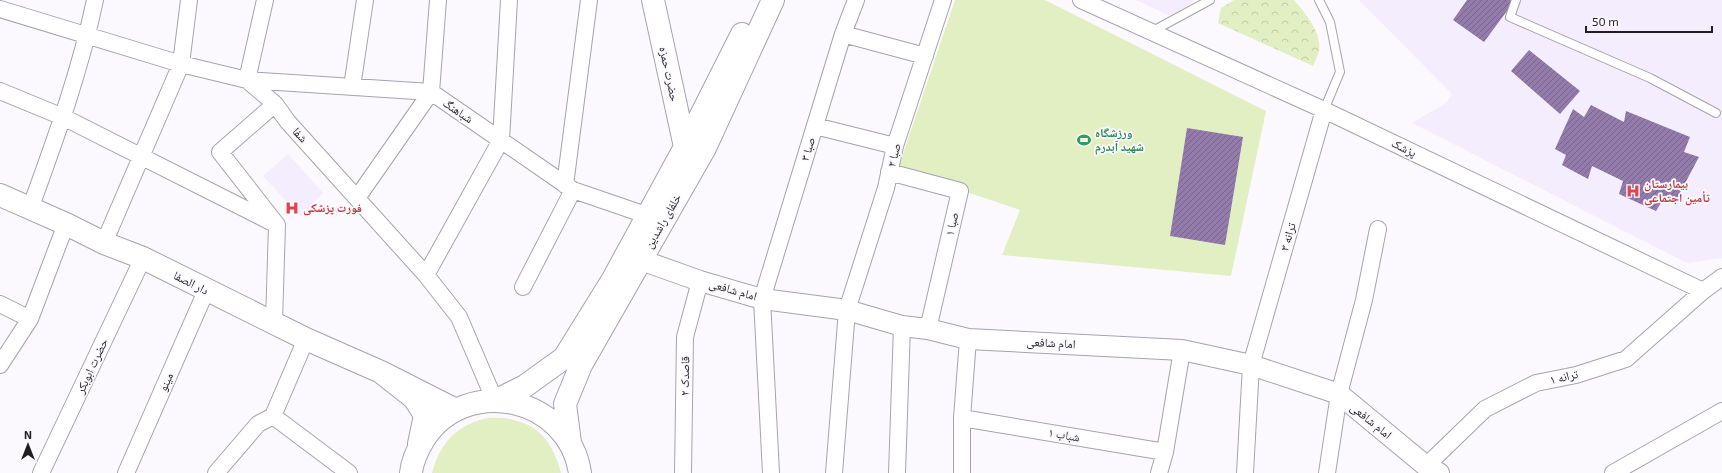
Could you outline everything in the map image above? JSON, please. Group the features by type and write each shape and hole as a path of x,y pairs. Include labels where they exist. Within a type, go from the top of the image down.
{"main road":[{"name":"حضرت حمزه","path":"653,0 685,147"},
{"name":"خلفای راشدین","path":"495,401 525,386 564,358 613,279 646,215 685,147 758,0"},
{"name":"خلفای راشدین","path":"570,443 565,404 581,365 705,148 773,0"},
{"name":"دار الصفا","path":"0,195 66,224 104,243 142,258 206,291 274,322 306,339 380,372"},
{"path":"380,372 456,410"},
{"path":"380,372 414,398 425,415 411,473"},
{"path":"417,452 427,434 433,427 456,410 475,403 495,401 512,402 540,413 559,428 570,443 576,457 580,473"}],"street":[{"path":"30,209 63,117 87,35 95,0"},
{"path":"104,243 181,64 189,0"},
{"path":"247,80 265,0"},
{"path":"352,87 365,0"},
{"path":"357,198 431,92 438,0"},
{"path":"426,275 501,140 509,0"},
{"path":"523,287 569,188 589,0"},
{"name":"صبا ۳","path":"771,473 762,299 843,34 856,0"},
{"name":"صبا ۲","path":"834,473 847,310 886,188 895,146 943,0"},
{"name":"پزشک","path":"1081,0 1324,110 1703,291"},
{"name":"شفا","path":"3,6 87,35 181,64 247,80 275,104 288,122 426,275 459,317 495,401"},
{"path":"843,34 925,56"},
{"name":"شباهنگ","path":"247,80 431,92 569,188 646,215"},
{"path":"0,91 63,117 277,225"},
{"path":"274,322 277,225 220,152 275,104"},
{"name":"ترانه ۳","path":"1245,473 1251,364 1324,110"},
{"path":"815,126 895,146"},
{"name":"صبا ۱","path":"889,172 960,191 928,329"},
{"path":"0,365 30,319 66,224"},
{"path":"1327,473 1339,394 1364,300 1378,229"},
{"name":"حضرت ابوبکر","path":"41,473 142,258"},
{"name":"امام شافعی","path":"641,260 762,299 847,310 902,326 928,329 968,339 1182,350 1251,364 1339,394 1432,469"},
{"path":"1703,291 1722,277"},
{"name":"قاصدک ۲","path":"683,473 685,337 700,280"},
{"name":"مینو","path":"126,473 206,291"},
{"name":"ترانه ۱","path":"1432,469 1485,409 1536,384 1626,359 1703,291"},
{"path":"0,304 30,319"},
{"path":"897,473 902,326"},
{"path":"216,473 258,424 273,416 306,339"},
{"path":"962,473 962,418 968,339"},
{"path":"1159,473 1165,452 1182,350"},
{"path":"1613,473 1722,411"},
{"path":"273,416 349,473"},
{"name":"شباب ۱","path":"962,418 1165,452"}],"lane":[{"path":"1151,32 1210,0"},
{"path":"1319,0 1330,22 1340,72 1324,110"},
{"path":"1516,0 1510,17 1650,78 1716,113"}],"shaded area":[{"path":"1136,0 1195,0 1172,17"},
{"name":"بیمارستان تأمین اجتماعی","path":"1359,0 1722,0 1722,258 1687,263 1412,123 1446,103 1452,94"},
{"path":"288,154 323,193 301,217 263,176"}],"green space":[{"name":"ورزشگاه شهید آبدرم","path":"955,0 1045,0 1266,111 1231,276 1002,255 1020,210 898,169"},
{"path":"1234,0 1294,0 1312,23 1318,37 1319,51 1313,66 1218,23 1221,8"},
{"path":"505,418 526,424 545,438 553,451 561,473 432,473 439,454 449,439 456,432 483,419"}],"building":[{"path":"1467,0 1515,0 1484,42 1453,20"},
{"path":"1529,50 1580,91 1560,114 1511,71"},
{"path":"1591,105 1624,122 1626,111 1690,137 1684,152 1699,157 1674,204 1662,201 1656,211 1619,194 1623,181 1592,166 1588,179 1562,165 1566,155 1555,149 1573,109 1584,117"},
{"path":"1187,128 1243,137 1225,245 1170,236"}],"place":[{"name":"ورزشگاه شهید آبدرم","path":"1084,140"},
{"name":"بیمارستان تأمین اجتماعی","path":"1633,191"},
{"name":"فورت پزشکی","path":"292,208"}]}
